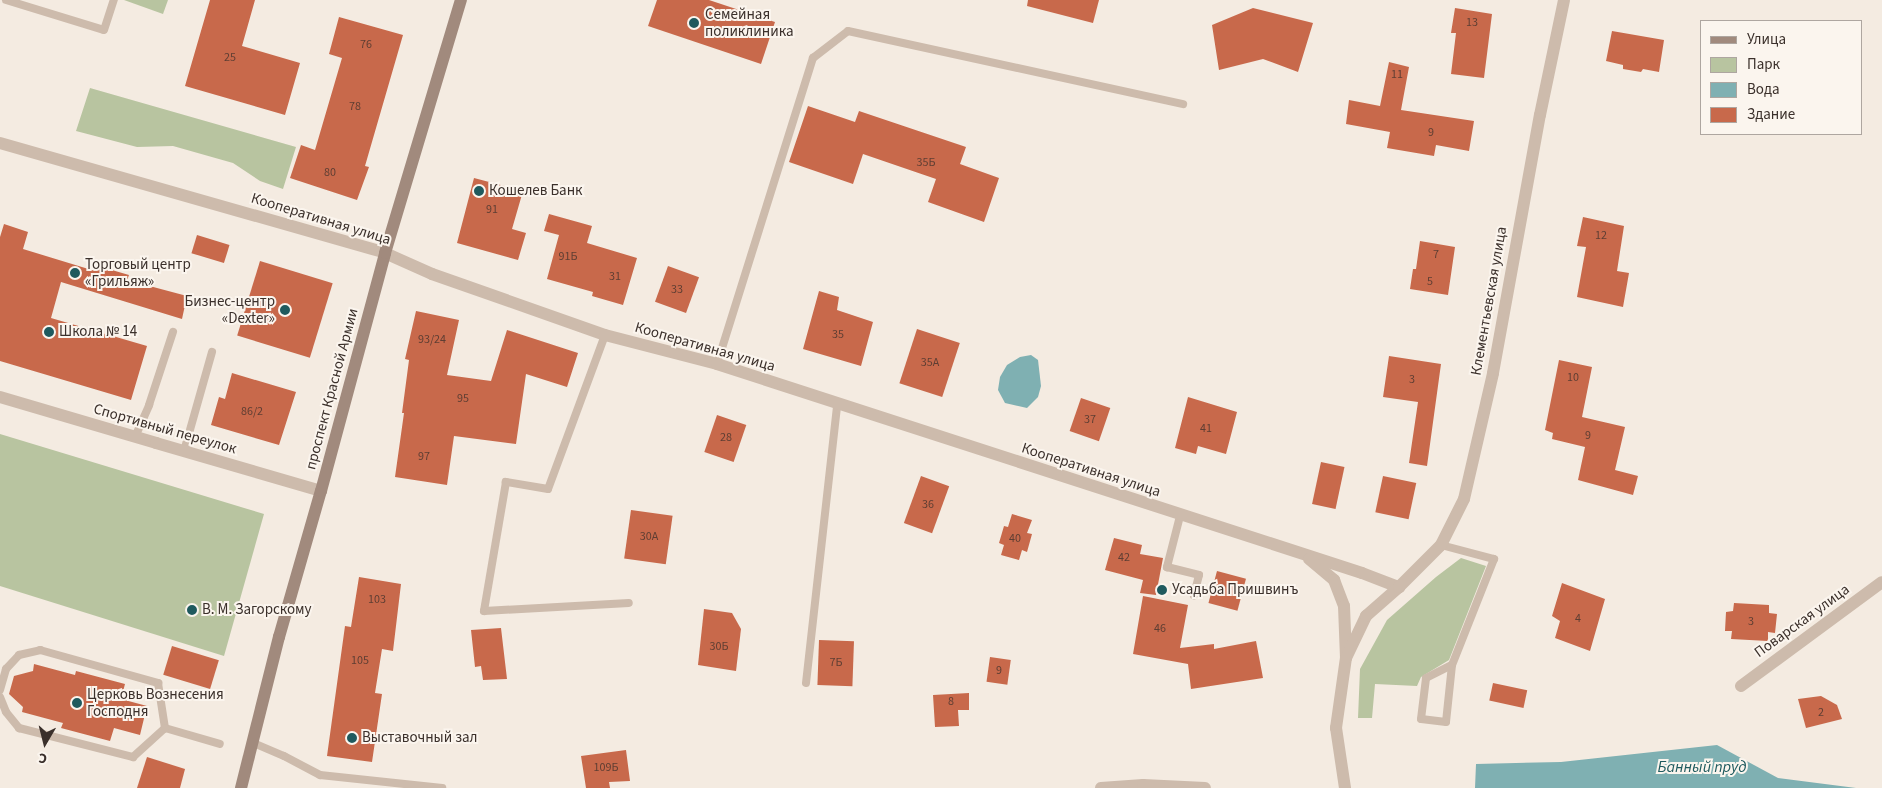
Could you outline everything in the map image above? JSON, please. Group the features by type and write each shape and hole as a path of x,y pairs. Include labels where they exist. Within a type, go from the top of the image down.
{"main road":[{"name":"проспект Красной Армии","path":"241,788 251,742 384,254 461,0"}],"street":[{"name":"Клементьевская улица","path":"1346,658 1366,616 1399,587 1441,545 1464,499 1493,373 1540,115 1564,0"},
{"name":"Кооперативная улица","path":"0,143 384,254 432,274 605,335 717,364 837,405 1303,554 1399,587"},
{"name":"Спортивный переулок","path":"0,396 321,490"},
{"path":"1303,554 1334,580 1344,606 1346,658 1336,728 1344,788"},
{"name":"Поварская улица","path":"1741,686 1882,582"},
{"path":"1101,788 1143,785 1205,788"}],"lane":[{"path":"6,0 104,30 114,0"},
{"path":"717,364 814,58 848,31 1183,104"},
{"path":"135,436 149,405 173,332"},
{"path":"605,335 548,489 506,482 484,611 629,603"},
{"path":"184,451 212,352"},
{"path":"806,683 837,405"},
{"path":"1180,516 1167,567 1199,575 1194,595"},
{"path":"1441,545 1494,559 1452,665 1446,722 1421,719 1426,678 1452,665"},
{"path":"0,690 6,669 19,656 40,650 158,683 165,728"},
{"path":"0,697 6,712 19,728 133,757 165,728"},
{"path":"165,728 220,744"},
{"path":"251,742 320,774 442,788"}],"green space":[{"path":"124,0 168,0 163,14"},
{"path":"90,88 296,147 283,189 260,181 233,163 173,146 137,147 76,131"},
{"path":"0,434 264,514 224,656 0,586"},
{"path":"1461,558 1486,566 1449,660 1421,677 1417,686 1375,684 1372,718 1358,718 1360,669 1387,620"}],"water":[{"path":"1031,355 1038,360 1041,386 1038,397 1027,408 1005,403 998,390 1000,377 1007,365 1020,357"},
{"name":"Банный пруд","path":"1717,745 1778,778 1856,788 1475,788 1476,764 1561,762"}],"building":[{"path":"210,0 255,0 242,46 300,63 285,115 185,86"},
{"path":"657,0 709,0 775,22 761,64 648,26"},
{"path":"1028,0 1099,0 1093,23 1027,6"},
{"path":"1253,8 1313,23 1298,72 1263,59 1219,70 1212,25"},
{"path":"1455,8 1492,14 1484,78 1451,74 1456,33 1451,33"},
{"path":"339,17 403,35 365,166 369,167 357,200 290,178 301,145 315,150 342,58 329,54"},
{"path":"1612,31 1664,40 1659,72 1643,69 1641,72 1623,69 1623,65 1606,61"},
{"path":"1389,62 1409,67 1401,110 1474,121 1469,151 1436,145 1434,156 1387,148 1390,132 1346,124 1349,100 1380,106"},
{"path":"808,106 855,122 859,111 966,147 960,164 999,178 984,222 928,202 936,179 863,154 853,184 789,162"},
{"path":"474,178 523,191 512,229 526,233 518,260 457,243"},
{"path":"549,214 592,226 587,243 637,258 623,305 592,296 593,292 547,279 559,235 544,231"},
{"path":"1583,217 1624,226 1617,271 1629,273 1623,307 1577,297 1586,247 1577,246"},
{"path":"4,224 28,232 23,249 95,271 98,266 129,275 127,280 187,296 182,319 61,282 51,318 147,346 131,400 0,361 0,237"},
{"path":"197,235 230,245 224,263 191,253"},
{"path":"1420,241 1455,247 1448,295 1410,289 1413,269 1416,269"},
{"name":"Бизнес-центр «Dexter»","path":"260,261 333,283 310,358 237,336"},
{"path":"668,266 699,277 686,313 655,302"},
{"path":"819,291 839,297 837,310 873,322 861,366 803,349"},
{"path":"416,311 459,320 447,375 491,381 507,330 578,353 567,387 526,374 516,444 454,436 447,485 395,477 409,360 405,359"},
{"path":"917,329 960,343 942,397 899,383"},
{"path":"1389,356 1441,364 1427,466 1409,463 1418,402 1383,397"},
{"path":"1559,360 1592,367 1582,417 1625,427 1615,470 1638,476 1633,495 1578,480 1585,447 1552,439 1553,433 1545,430"},
{"path":"232,373 296,392 279,445 211,425 219,397 225,399"},
{"path":"1188,397 1237,412 1226,454 1198,446 1196,454 1175,448"},
{"path":"1081,398 1110,408 1099,441 1070,431"},
{"path":"717,415 746,425 734,462 704,452"},
{"path":"1321,462 1344,467 1336,509 1312,504"},
{"path":"921,476 949,486 932,533 904,523"},
{"path":"1383,476 1416,483 1409,519 1375,512"},
{"path":"631,510 673,516 666,564 624,559"},
{"path":"1012,514 1032,520 1027,533 1032,534 1027,552 1022,550 1019,560 1001,555 1004,545 999,543 1004,526 1008,527"},
{"path":"1114,538 1142,545 1140,554 1163,558 1156,595 1140,593 1143,580 1105,570"},
{"path":"1217,571 1246,579 1237,611 1208,603"},
{"path":"359,577 401,584 393,651 382,649 375,693 382,694 372,762 327,756 345,626 351,627"},
{"path":"1562,583 1605,599 1590,651 1555,638 1560,621 1552,616"},
{"path":"1143,596 1188,605 1180,648 1214,644 1214,649 1256,641 1263,678 1191,689 1188,664 1133,654"},
{"path":"1734,603 1769,605 1769,613 1777,614 1775,633 1768,632 1768,641 1731,639 1732,631 1725,631 1726,612 1733,611"},
{"path":"704,609 732,613 741,629 736,671 698,665"},
{"path":"501,628 507,679 483,680 481,666 475,667 471,630"},
{"path":"819,640 854,641 852,686 817,685"},
{"path":"172,646 219,660 210,689 163,675"},
{"path":"990,657 1011,660 1007,685 987,682"},
{"name":"Церковь Вознесения Господня","path":"34,664 75,675 76,671 125,684 121,699 147,706 140,735 114,728 110,741 61,728 63,723 22,712 23,707 9,694 14,676 33,671"},
{"path":"1493,683 1527,690 1523,708 1489,701"},
{"path":"969,693 969,710 958,710 959,726 935,727 933,695"},
{"path":"1821,696 1837,705 1842,719 1806,728 1798,699"},
{"path":"626,750 630,781 609,782 610,788 586,788 581,756"},
{"path":"147,757 185,769 180,788 137,788"}],"place":[{"name":"Семейная поликлиника","path":"694,23"},
{"name":"Кошелев Банк","path":"479,191"},
{"name":"Торговый центр «Грильяж»","path":"75,273"},
{"name":"Бизнес-центр «Dexter»","path":"285,310"},
{"name":"Школа № 14","path":"49,332"},
{"name":"Усадьба Пришвинъ","path":"1162,590"},
{"name":"В. М. Загорскому","path":"192,610"},
{"name":"Церковь Вознесения Господня","path":"77,703"},
{"name":"Выставочный зал","path":"352,738"}]}
